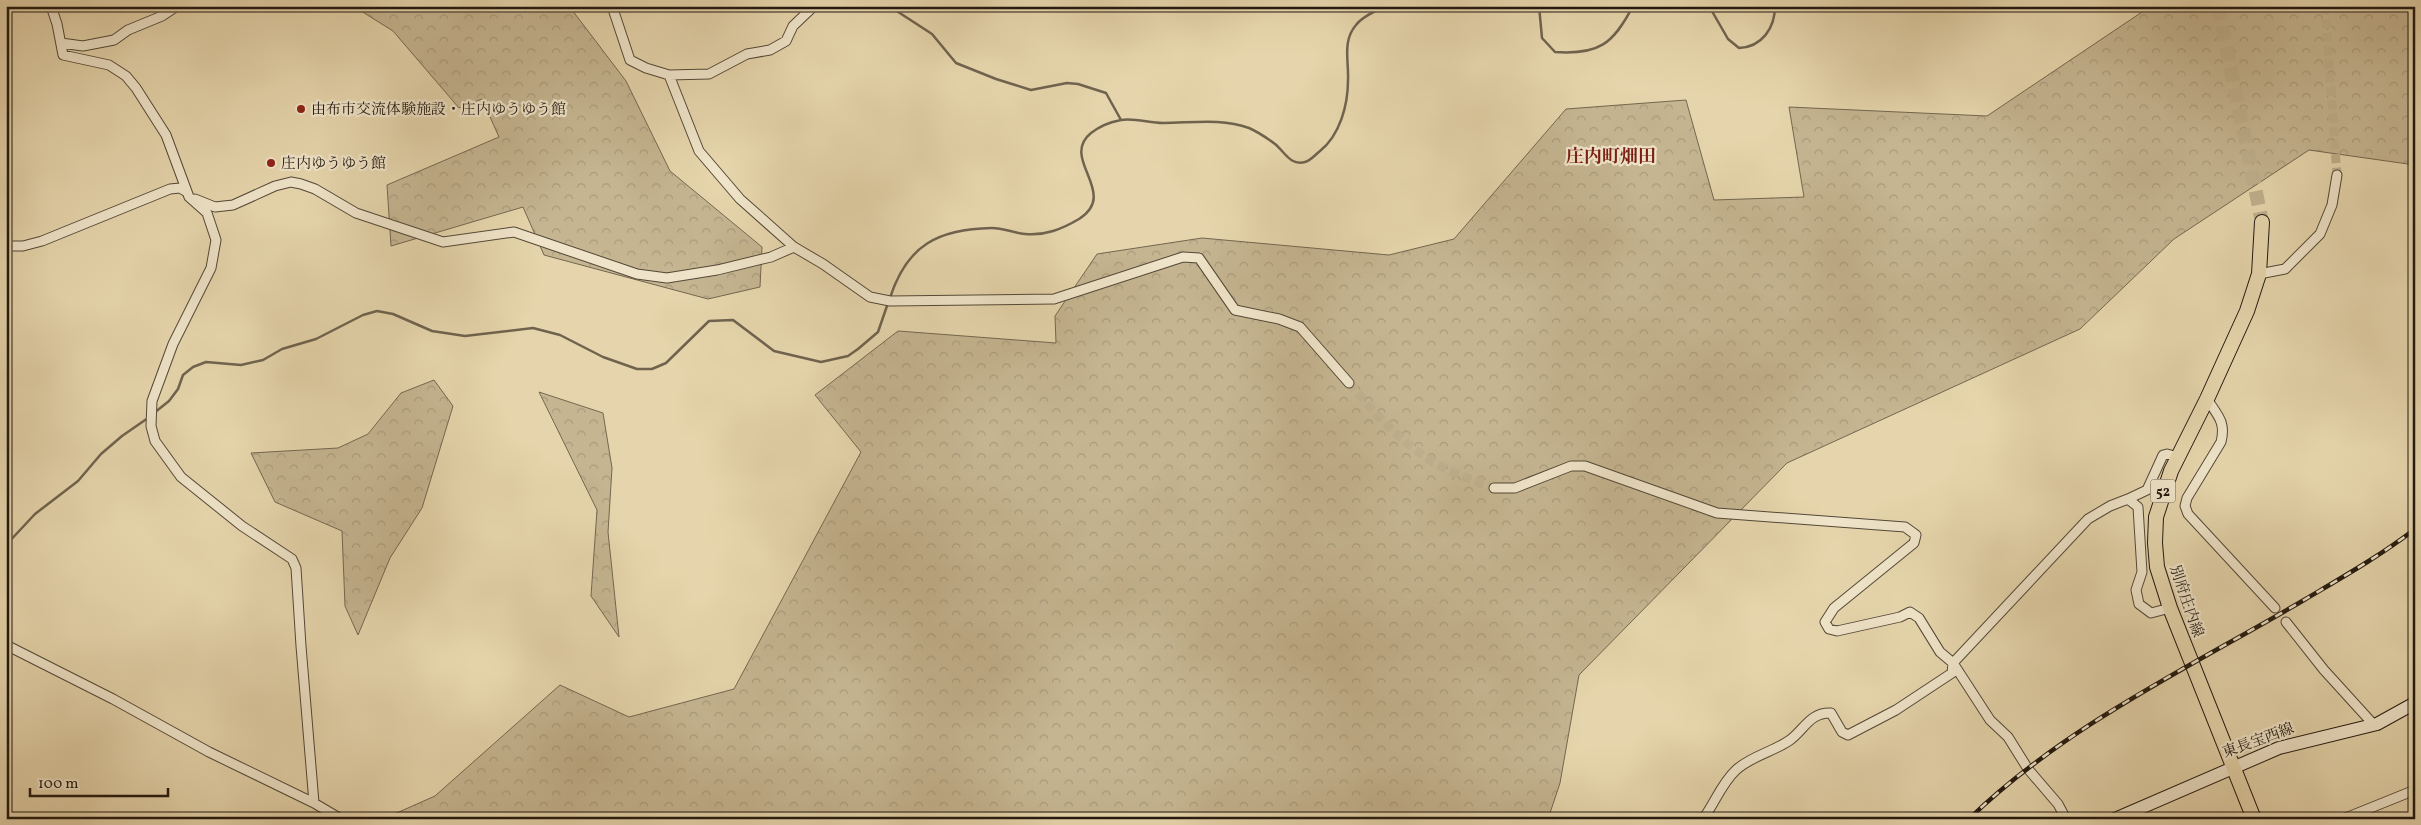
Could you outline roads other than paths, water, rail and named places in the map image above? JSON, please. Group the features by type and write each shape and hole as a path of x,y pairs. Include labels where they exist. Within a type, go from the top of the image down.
{"main road":[{"name":"別府庄内線","path":"2254,819 2170,608 2157,567 2155,543 2156,517 2163,492 2247,311 2259,274 2262,222"},
{"name":"東長宝西線","path":"2115,819 2233,766 2291,744 2374,725 2415,703"}],"street":[{"path":"51,6 63,55 110,65 126,76 136,88 166,135 188,194 215,207 233,205 275,186 291,182 315,189 356,213 443,242 514,232 637,274 667,278 717,270 771,257 794,247"},
{"path":"61,43 84,46 114,40 128,30 162,16 176,6"},
{"path":"612,6 630,60 646,68 669,75 709,74 747,54 770,50 786,41 792,26 814,6"},
{"path":"669,75 700,151 712,168 740,199 794,247 823,264 870,297 890,301 1054,299 1183,257 1199,258 1235,310 1279,319 1300,327 1349,383"},
{"path":"2259,274 2285,269 2320,234 2332,205 2337,175"},
{"path":"6,246 23,246 42,241 170,189 180,188 207,213 216,240 211,268 173,344 152,401 150,426 161,452 181,477 242,526 292,559 296,568 300,646 314,803"},
{"path":"2207,399 2224,424 2221,442 2187,498 2185,506 2188,514 2275,608"},
{"path":"1703,819 1722,786 1736,770 1791,740 1815,716 1830,712 1842,732 1848,735 1896,710 1952,674 1953,663 2088,519 2110,506 2147,490 2163,455 2167,454 2178,457"},
{"path":"1494,488 1515,488 1571,466 1585,466 1717,513 1905,527 1916,535 1914,543 1834,608 1826,622 1830,628 1837,632 1900,617 1910,612 1919,618 1940,652 1953,663 1990,720 2008,737 2028,769 2058,804 2066,819"},
{"path":"2128,499 2138,507 2139,513 2139,557 2142,572 2136,590 2136,597 2139,604 2151,613 2170,608"},
{"path":"2286,622 2331,678 2374,725"},
{"path":"6,645 113,699 209,752 314,803 341,819"},
{"path":"2343,819 2415,790"}],"waterway":[{"path":"889,6 932,34 956,63 996,79 1031,90 1067,83 1078,84 1106,93 1121,120"},
{"path":"890,298 897,280 906,265 916,253 940,237 973,229 992,228 1025,234 1039,234 1060,229 1079,219 1090,209 1094,198 1081,154 1083,143 1091,133 1109,123 1121,120 1158,123 1228,123 1256,131 1275,144 1288,158 1295,162 1300,163 1309,160 1333,137 1342,119 1348,90 1347,52 1352,31 1366,16 1388,6"},
{"path":"1539,6 1542,38 1555,52 1583,51 1594,49 1603,44 1619,30 1633,6"},
{"path":"1709,6 1728,39 1739,48 1754,44 1766,35 1773,22 1775,6"},
{"path":"154,413 169,401 178,389 183,375 193,367 206,362 241,365 263,360 282,349 316,339 363,315 377,311 393,314 432,331 465,336 533,328 560,335 603,357 637,369 652,369 666,363 709,321 733,320 774,351 821,362 848,356 878,332 888,303"},
{"path":"6,545 35,514 78,481 101,454 122,436 148,418"}],"tunnel":[{"path":"2218,6 2262,222"},
{"path":"2325,6 2337,175"},
{"path":"1349,383 1394,431 1424,456 1449,470 1494,488"}],"railway":[{"path":"1969,819 2006,786 2046,755 2087,727 2173,674 2346,575 2415,529"}],"place":[{"name":"由布市交流体験施設・庄内ゆうゆう館","path":"301,109"},
{"name":"庄内ゆうゆう館","path":"271,163"}],"district":[{"name":"庄内町畑田","path":"1611,156"}]}
